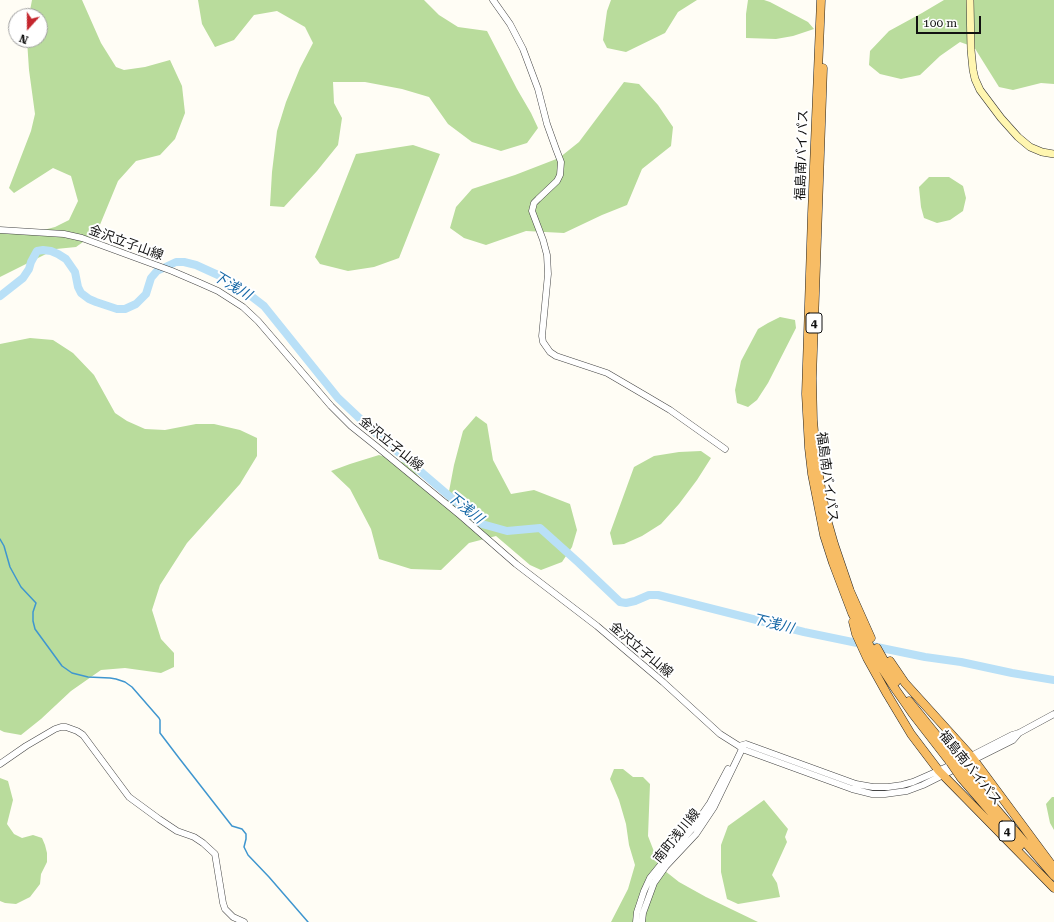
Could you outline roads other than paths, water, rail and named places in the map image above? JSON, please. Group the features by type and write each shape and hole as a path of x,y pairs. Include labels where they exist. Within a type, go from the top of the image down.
{"highway":[{"name":"福島南バイパス","path":"821,0 806,394 812,474 824,535 852,613 904,694 953,760 963,776 1054,884"},
{"name":"福島南バイパス","path":"826,0 813,338 813,420 820,488 826,516 850,591 863,620 866,636"},
{"path":"866,636 867,658 911,734 941,773 1054,888"},
{"path":"866,636 884,661 973,758 1054,868"},
{"name":"福島南バイパス","path":"963,776 1054,876"}],"main road":[{"path":"970,0 973,70 980,90 1001,118 1018,137 1030,147 1042,152 1054,154"}],"street":[{"path":"493,0 510,24 523,49 538,89 547,124 561,162 560,175 557,181 538,199 534,204 532,211 547,254 548,274 542,336 543,342 550,352 556,356 607,373 648,397 670,410 725,449"},
{"name":"金沢立子山線","path":"0,230 64,234 82,238 172,271 218,291 243,307 258,321 331,406 351,426 516,564 597,626 663,682 720,734 742,746 852,789 872,794 885,794 907,791 923,785 941,773 973,758 1012,735 1019,733 1054,714"},
{"path":"0,764 17,751 55,729 66,727 77,731 83,735 130,798 177,831 194,837 214,854 223,904 228,913 244,922"},
{"name":"南町浅川線","path":"636,922 637,912 650,878 692,829 710,803 742,746"},
{"name":"南町浅川線","path":"642,922 643,913 654,883 666,866 696,834 714,807 742,746"}],"waterway":[{"name":"下浅川","path":"0,296 23,278 37,251 43,250 51,251 66,259 75,272 78,287 81,293 89,299 117,309 125,309 136,304 146,294 151,278 157,271 176,262 196,265 238,286 264,306 338,398 372,430 482,524 507,531 540,528 620,602 626,603 649,595 658,595 804,632 925,657 961,662 1054,680"},
{"path":"0,539 4,546 10,567 21,587 36,603 33,612 35,629 62,666 72,673 88,677 116,679 125,682 132,687 159,718 160,733 179,758 232,826 242,829 246,834 244,847 248,855 308,922"}]}
